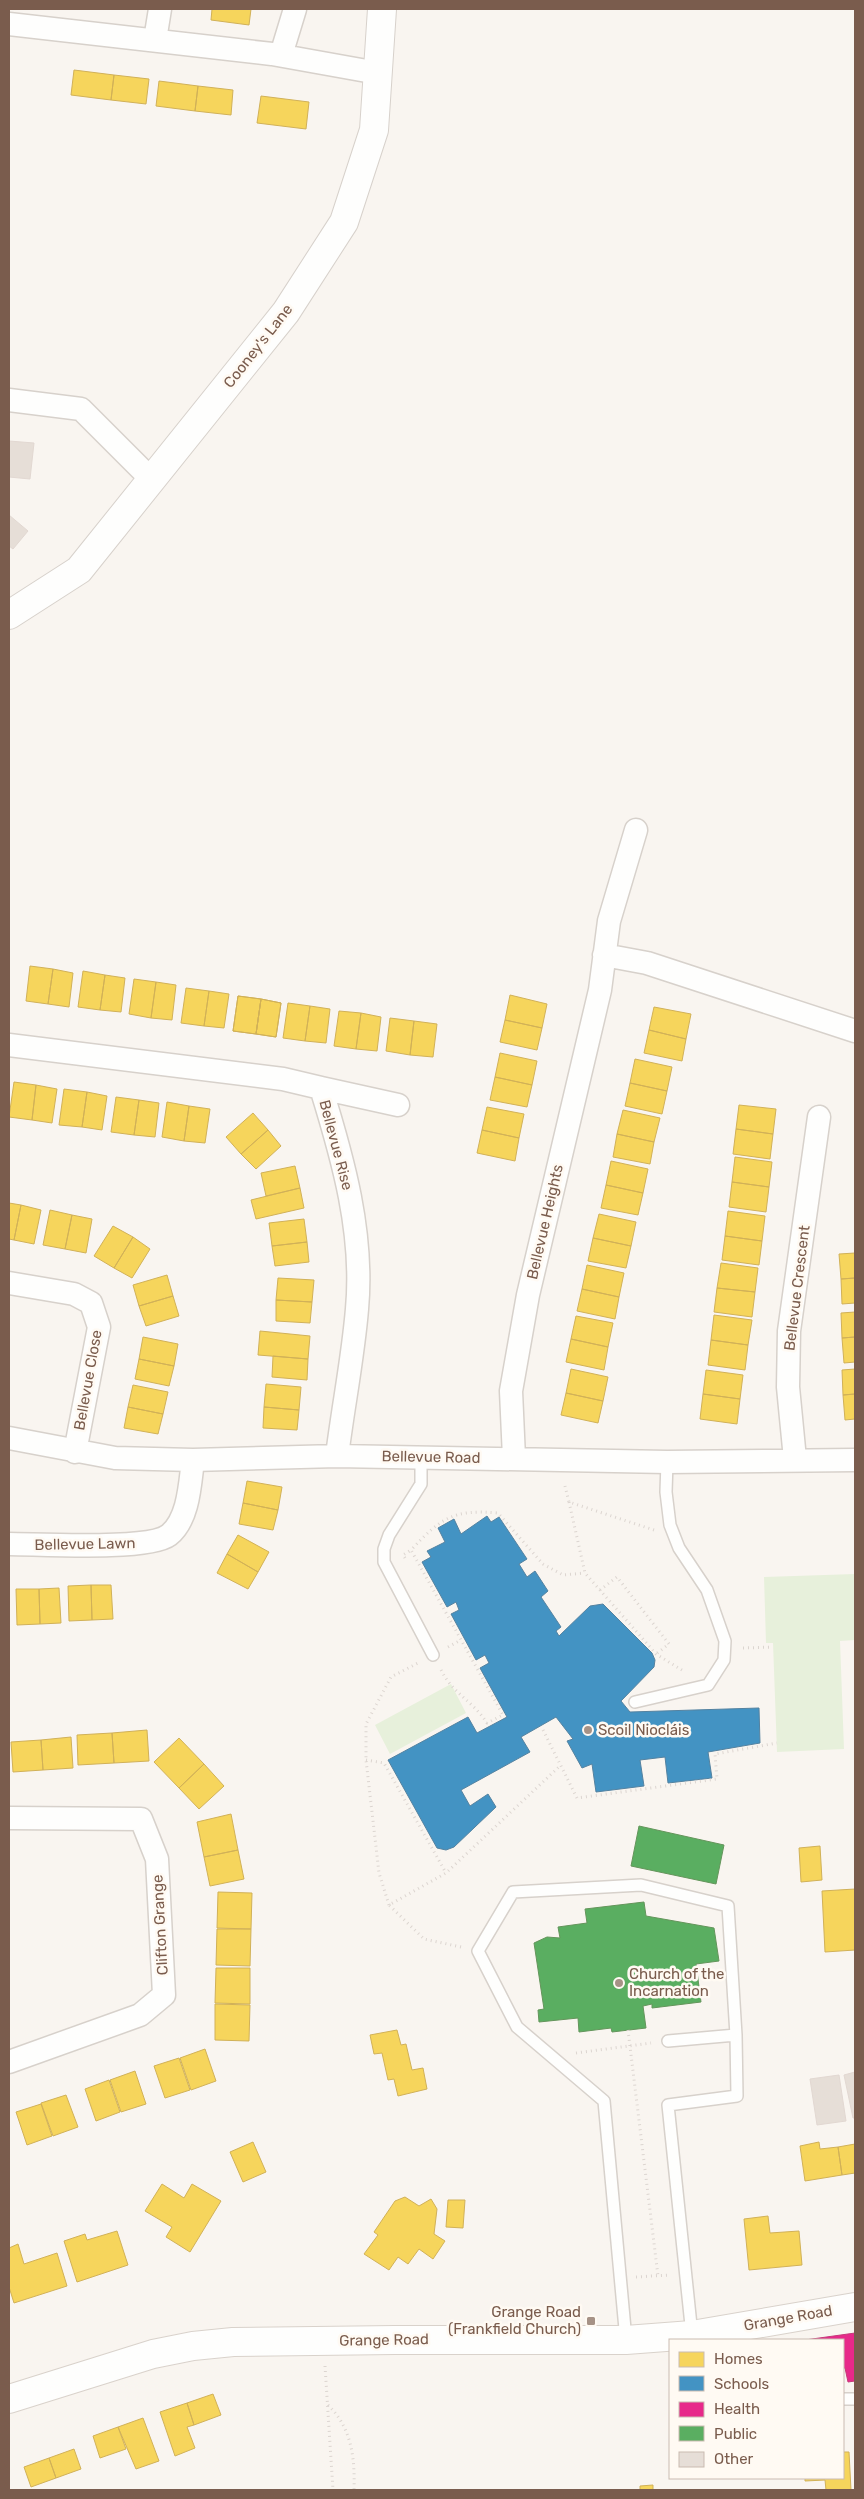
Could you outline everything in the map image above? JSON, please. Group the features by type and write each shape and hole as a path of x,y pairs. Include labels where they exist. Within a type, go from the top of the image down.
{"main road":[{"name":"Cooney's Lane","path":"9,615 79,570 286,312 344,222 374,130 382,9"},
{"name":"Grange Road","path":"9,2399 153,2354 193,2346 233,2342 626,2340 761,2327 855,2307"}],"street":[{"path":"155,40 160,9"},
{"path":"281,55 295,9"},
{"path":"9,24 56,18 155,40 281,55 378,73"},
{"path":"9,400 81,409 152,480"},
{"name":"Bellevue Heights","path":"514,1458 511,1391 528,1295 600,990 609,920 636,830"},
{"path":"604,955 647,963 855,1031"},
{"name":"Bellevue Rise","path":"9,1045 283,1079 321,1088 338,1143 350,1192 356,1247 357,1308 337,1456"},
{"path":"321,1088 398,1105"},
{"name":"Bellevue Crescent","path":"794,1459 788,1387 789,1331 819,1117"},
{"name":"Bellevue Close","path":"9,1283 74,1294 90,1303 99,1327 74,1452"},
{"name":"Bellevue Road","path":"9,1438 74,1452 115,1458 193,1460 337,1456 667,1462 794,1459 855,1460"},
{"name":"Bellevue Lawn","path":"9,1544 135,1545 169,1535 186,1510 193,1460"},
{"name":"Clifton Grange","path":"9,1818 141,1819 157,1859 164,1995 140,2016 9,2062"}],"lane":[{"path":"421,1457 421,1484 389,1534 384,1549 384,1562 388,1574 433,1655"},
{"path":"635,1702 708,1685 724,1660 725,1641 707,1590 679,1548 674,1534 666,1492 667,1462"},
{"path":"626,2340 604,2101 517,2027 478,1951 513,1892 641,1885 728,1906 736,2035 737,2096 668,2105 692,2335"},
{"path":"668,2041 736,2035"}],"path":[{"path":"565,1486 585,1572 656,1654 708,1685"},
{"path":"569,1502 674,1534"},
{"path":"433,1655 448,1685 479,1710 487,1723 503,1715 411,1550 434,1525 458,1513 498,1513 543,1564 563,1575 585,1572"},
{"path":"600,1590 617,1577 669,1644 656,1654"},
{"path":"461,1640 390,1677 366,1724 366,1760 379,1873 389,1905 424,1938 478,1951"},
{"path":"750,1648 773,1647"},
{"path":"543,1730 577,1798 718,1779 715,1754 777,1743"},
{"path":"366,1760 384,1763 446,1873"},
{"path":"389,1905 446,1873 560,1765"},
{"path":"628,2030 658,2276"},
{"path":"568,2047 576,2053 668,2041"},
{"path":"620,2278 685,2274"},
{"path":"324,2341 333,2490"},
{"path":"328,2405 336,2413 346,2430 354,2469 354,2490"}],"green space":[{"path":"855,1574 855,1640 840,1641 844,1749 777,1752 773,1643 766,1643 764,1577"},
{"path":"451,1684 466,1713 390,1754 375,1725"}],"building: Homes":[{"path":"212,9 251,9 249,25 211,20"},
{"path":"74,70 114,75 111,100 71,95"},
{"path":"114,75 149,79 146,104 111,100"},
{"path":"159,81 198,86 195,111 156,106"},
{"path":"198,86 233,90 231,115 195,111"},
{"path":"261,96 309,102 306,129 257,123"},
{"path":"30,966 53,969 48,1004 26,1001"},
{"path":"53,969 73,973 69,1007 48,1004"},
{"path":"83,971 105,975 100,1010 78,1007"},
{"path":"105,975 125,978 121,1012 100,1010"},
{"path":"134,979 156,982 151,1018 129,1014"},
{"path":"156,982 176,985 172,1020 151,1018"},
{"path":"186,988 209,991 204,1026 181,1023"},
{"path":"209,991 229,994 224,1028 204,1026"},
{"path":"510,995 547,1004 542,1028 505,1020"},
{"path":"238,996 261,999 256,1034 233,1031"},
{"path":"238,996 261,999 256,1034 233,1031"},
{"path":"261,999 281,1003 276,1037 256,1034"},
{"path":"261,999 281,1003 276,1037 256,1034"},
{"path":"288,1003 310,1006 305,1041 283,1038"},
{"path":"310,1006 330,1009 326,1043 305,1041"},
{"path":"654,1007 691,1014 686,1039 649,1030"},
{"path":"339,1011 361,1013 356,1049 334,1046"},
{"path":"361,1013 381,1017 377,1051 356,1049"},
{"path":"390,1018 414,1021 410,1055 386,1051"},
{"path":"505,1020 542,1028 537,1050 500,1042"},
{"path":"414,1021 437,1024 433,1057 410,1055"},
{"path":"649,1030 686,1039 682,1061 644,1053"},
{"path":"500,1053 537,1061 532,1085 495,1077"},
{"path":"635,1059 672,1067 667,1091 630,1083"},
{"path":"495,1077 532,1085 527,1107 490,1100"},
{"path":"14,1082 36,1085 32,1120 9,1117"},
{"path":"630,1083 667,1091 662,1114 625,1106"},
{"path":"36,1085 57,1089 52,1123 32,1120"},
{"path":"64,1089 87,1092 82,1127 59,1125"},
{"path":"87,1092 107,1096 102,1130 82,1127"},
{"path":"116,1097 139,1100 134,1135 111,1132"},
{"path":"139,1100 159,1103 155,1137 134,1135"},
{"path":"167,1102 189,1106 184,1141 162,1137"},
{"path":"739,1105 776,1109 773,1134 736,1129"},
{"path":"189,1106 210,1109 205,1143 184,1141"},
{"path":"487,1107 524,1114 519,1138 482,1130"},
{"path":"623,1110 660,1118 654,1142 617,1134"},
{"path":"253,1113 268,1130 241,1154 226,1137"},
{"path":"736,1129 773,1134 770,1159 733,1154"},
{"path":"268,1130 281,1146 256,1169 241,1154"},
{"path":"482,1130 519,1138 515,1161 477,1153"},
{"path":"617,1134 654,1142 650,1164 613,1157"},
{"path":"735,1157 772,1162 769,1187 732,1182"},
{"path":"611,1161 648,1169 643,1193 606,1185"},
{"path":"295,1166 300,1188 266,1196 261,1173"},
{"path":"732,1182 769,1187 766,1212 729,1207"},
{"path":"606,1185 643,1193 638,1215 601,1208"},
{"path":"300,1188 304,1208 256,1219 251,1200"},
{"path":"9,1203 21,1205 14,1240 9,1239"},
{"path":"21,1205 41,1210 34,1244 14,1240"},
{"path":"50,1210 72,1215 65,1249 43,1245"},
{"path":"728,1211 765,1216 762,1241 725,1236"},
{"path":"599,1214 636,1222 631,1246 593,1238"},
{"path":"72,1215 92,1219 86,1253 65,1249"},
{"path":"304,1219 307,1242 272,1246 269,1223"},
{"path":"113,1226 133,1237 114,1268 94,1256"},
{"path":"725,1236 762,1241 759,1265 722,1260"},
{"path":"133,1237 150,1249 132,1278 114,1268"},
{"path":"593,1238 631,1246 626,1268 588,1261"},
{"path":"307,1242 309,1262 275,1266 272,1246"},
{"path":"855,1253 855,1278 841,1279 839,1254"},
{"path":"721,1263 758,1268 755,1292 717,1288"},
{"path":"587,1265 624,1273 619,1297 582,1289"},
{"path":"167,1275 173,1296 139,1306 133,1285"},
{"path":"278,1278 314,1280 312,1302 276,1300"},
{"path":"855,1278 855,1303 842,1304 841,1279"},
{"path":"717,1288 755,1292 752,1317 714,1312"},
{"path":"582,1289 619,1297 615,1319 577,1311"},
{"path":"173,1296 179,1316 146,1326 139,1306"},
{"path":"276,1300 312,1302 310,1323 276,1321"},
{"path":"855,1312 855,1337 842,1338 841,1313"},
{"path":"714,1315 752,1320 748,1345 711,1340"},
{"path":"576,1316 613,1323 608,1347 571,1339"},
{"path":"260,1331 310,1336 308,1359 258,1355"},
{"path":"143,1337 178,1344 174,1366 139,1359"},
{"path":"855,1337 855,1362 844,1363 842,1338"},
{"path":"571,1339 608,1347 604,1370 566,1362"},
{"path":"711,1340 748,1345 745,1370 708,1365"},
{"path":"273,1356 308,1359 307,1380 272,1377"},
{"path":"139,1359 174,1366 169,1386 135,1379"},
{"path":"571,1369 608,1377 603,1401 566,1393"},
{"path":"855,1369 855,1394 843,1395 842,1370"},
{"path":"706,1370 743,1375 740,1399 703,1394"},
{"path":"266,1384 301,1387 299,1410 264,1407"},
{"path":"133,1385 168,1392 163,1414 128,1407"},
{"path":"566,1393 603,1401 598,1423 561,1415"},
{"path":"703,1394 740,1399 737,1424 700,1419"},
{"path":"855,1394 855,1419 845,1420 843,1395"},
{"path":"128,1407 163,1414 158,1434 124,1428"},
{"path":"264,1407 299,1410 297,1430 263,1428"},
{"path":"247,1481 282,1487 278,1510 243,1503"},
{"path":"243,1503 278,1510 273,1530 239,1524"},
{"path":"238,1535 269,1552 258,1572 227,1554"},
{"path":"227,1554 258,1572 248,1589 217,1573"},
{"path":"91,1585 111,1585 113,1619 92,1620"},
{"path":"91,1585 92,1620 69,1621 68,1586"},
{"path":"59,1588 61,1623 40,1624 39,1589"},
{"path":"16,1589 39,1589 40,1624 17,1625"},
{"path":"147,1730 149,1761 114,1763 112,1733"},
{"path":"112,1733 114,1763 78,1765 77,1735"},
{"path":"71,1737 73,1768 43,1770 41,1740"},
{"path":"179,1738 204,1764 179,1788 154,1762"},
{"path":"41,1740 43,1770 13,1772 11,1742"},
{"path":"204,1764 224,1786 199,1809 179,1788"},
{"path":"231,1814 238,1850 204,1857 197,1822"},
{"path":"820,1846 822,1880 801,1882 799,1848"},
{"path":"238,1850 244,1879 210,1886 204,1857"},
{"path":"855,1889 855,1950 825,1952 822,1891"},
{"path":"218,1892 252,1893 251,1929 217,1928"},
{"path":"217,1929 251,1929 250,1966 216,1965"},
{"path":"216,1968 250,1968 250,2004 215,2003"},
{"path":"215,2004 250,2005 249,2041 215,2040"},
{"path":"397,2030 401,2045 406,2044 412,2070 423,2068 427,2089 398,2096 394,2079 388,2080 382,2053 374,2054 370,2035"},
{"path":"205,2049 216,2081 191,2090 180,2058"},
{"path":"179,2058 190,2090 165,2098 154,2066"},
{"path":"135,2071 146,2104 121,2112 110,2080"},
{"path":"109,2080 120,2112 96,2121 85,2089"},
{"path":"66,2095 78,2127 53,2136 41,2103"},
{"path":"41,2104 52,2136 27,2145 16,2112"},
{"path":"253,2142 266,2172 243,2182 230,2152"},
{"path":"819,2142 820,2149 838,2147 842,2175 805,2181 800,2146"},
{"path":"855,2144 855,2173 842,2175 838,2147"},
{"path":"162,2184 184,2198 192,2184 221,2201 190,2252 166,2237 172,2227 145,2211"},
{"path":"405,2197 419,2206 431,2199 437,2209 434,2234 445,2241 433,2259 419,2249 408,2264 398,2257 389,2270 364,2254 378,2235 374,2232 395,2201"},
{"path":"448,2200 465,2200 463,2228 446,2227"},
{"path":"768,2216 770,2233 799,2231 802,2265 749,2270 744,2219"},
{"path":"117,2231 128,2265 77,2282 64,2241 85,2234 87,2240"},
{"path":"18,2244 24,2264 57,2253 67,2286 14,2303 9,2287 9,2248"},
{"path":"213,2394 221,2415 194,2425 187,2403"},
{"path":"187,2403 194,2425 187,2427 195,2448 175,2456 160,2412"},
{"path":"143,2418 159,2461 136,2469 118,2427"},
{"path":"118,2427 126,2449 100,2458 93,2436"},
{"path":"74,2449 81,2469 56,2478 49,2458"},
{"path":"844,2452 849,2452 851,2490 826,2490 825,2480 805,2481 805,2479 844,2479"},
{"path":"49,2458 56,2478 31,2487 24,2467"},
{"path":"653,2485 653,2490 640,2490 640,2486"}],"building: Schools":[{"path":"487,1516 491,1522 499,1517 527,1559 519,1564 527,1577 535,1571 548,1591 541,1597 561,1627 556,1631 559,1636 590,1606 603,1604 652,1653 655,1660 654,1667 621,1701 630,1712 759,1708 760,1743 708,1752 712,1778 668,1783 665,1757 640,1760 644,1786 596,1792 592,1764 582,1768 567,1741 573,1739 556,1717 521,1737 530,1752 461,1790 470,1806 488,1794 496,1807 454,1847 446,1850 437,1848 388,1760 468,1717 477,1733 507,1717 480,1668 489,1663 485,1655 476,1660 451,1614 459,1610 456,1602 447,1607 422,1562 431,1557 427,1551 445,1542 438,1528 454,1519 461,1534"}],"building: Health":[{"path":"855,2333 855,2381 848,2382 844,2368 844,2339 812,2339"}],"building: Public":[{"path":"639,1826 724,1845 716,1884 631,1866"},
{"name":"Church of the Incarnation","path":"644,1902 646,1916 714,1928 719,1961 696,1964 701,2002 652,2008 652,2004 643,2006 646,2028 612,2032 611,2028 579,2032 578,2018 539,2022 538,2010 544,2009 534,1943 547,1937 560,1938 558,1927 587,1923 585,1909"}],"building: Other":[{"path":"9,441 34,443 30,479 9,477"},
{"path":"9,515 28,531 13,549 9,546"},
{"path":"855,2072 855,2118 853,2118 844,2075"},
{"path":"839,2075 846,2121 817,2125 810,2079"}],"place":[{"name":"Scoil Niocláis","path":"588,1730"},
{"name":"Church of the Incarnation","path":"619,1983"},
{"name":"Grange Road (Frankfield Church)","path":"591,2321"}]}
